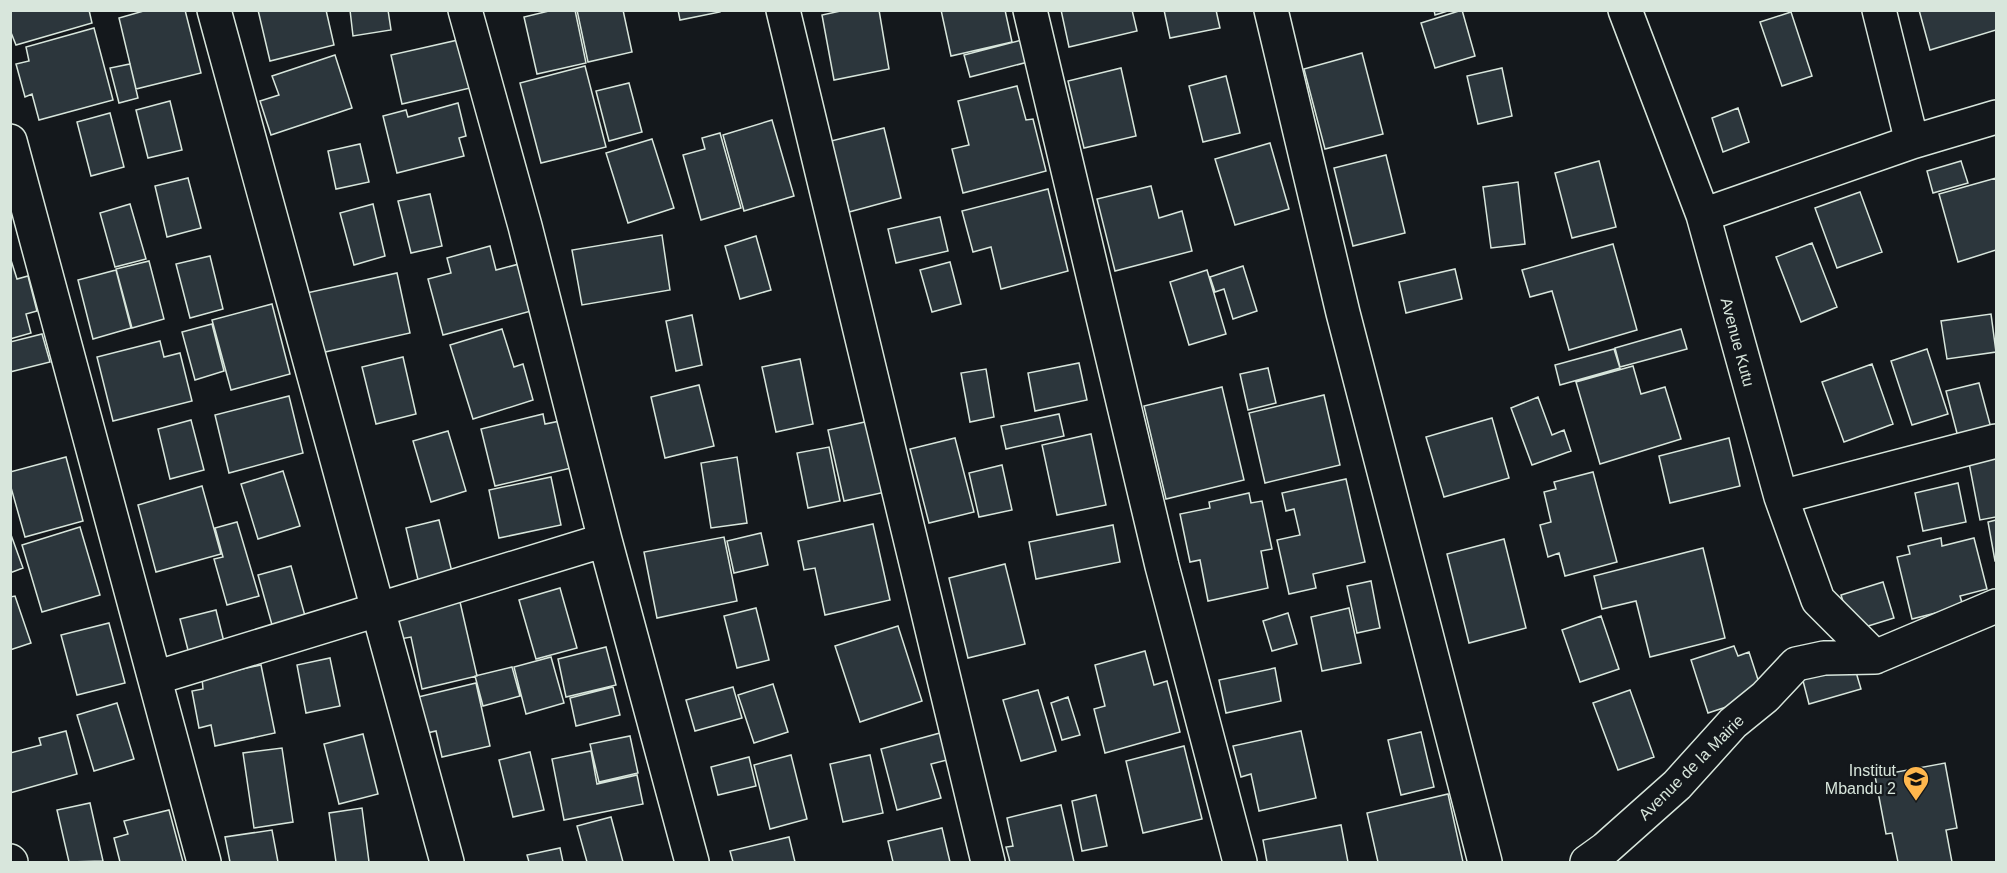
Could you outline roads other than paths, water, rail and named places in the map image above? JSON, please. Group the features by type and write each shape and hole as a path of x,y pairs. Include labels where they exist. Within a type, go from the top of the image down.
{"street":[{"path":"214,10 376,610 447,862"},
{"path":"465,10 525,226 605,540 692,862"},
{"path":"783,10 988,862"},
{"path":"1030,10 1159,555 1240,862"},
{"path":"1271,10 1343,313 1485,862"},
{"name":"Avenue Kutu","path":"1625,10 1703,215 1781,497 1818,600 1875,657"},
{"path":"1879,10 1912,142"},
{"path":"1703,215 1912,142 1996,117"},
{"path":"10,141 204,862"},
{"path":"1781,497 1996,441"},
{"path":"155,678 605,540"},
{"name":"Avenue de la Mairie","path":"1587,862 1677,785 1733,723 1765,697 1796,664 1824,658 1875,657 1996,606"}],"place":[{"name":"Institut Mbandu 2","path":"1916,802"}]}
